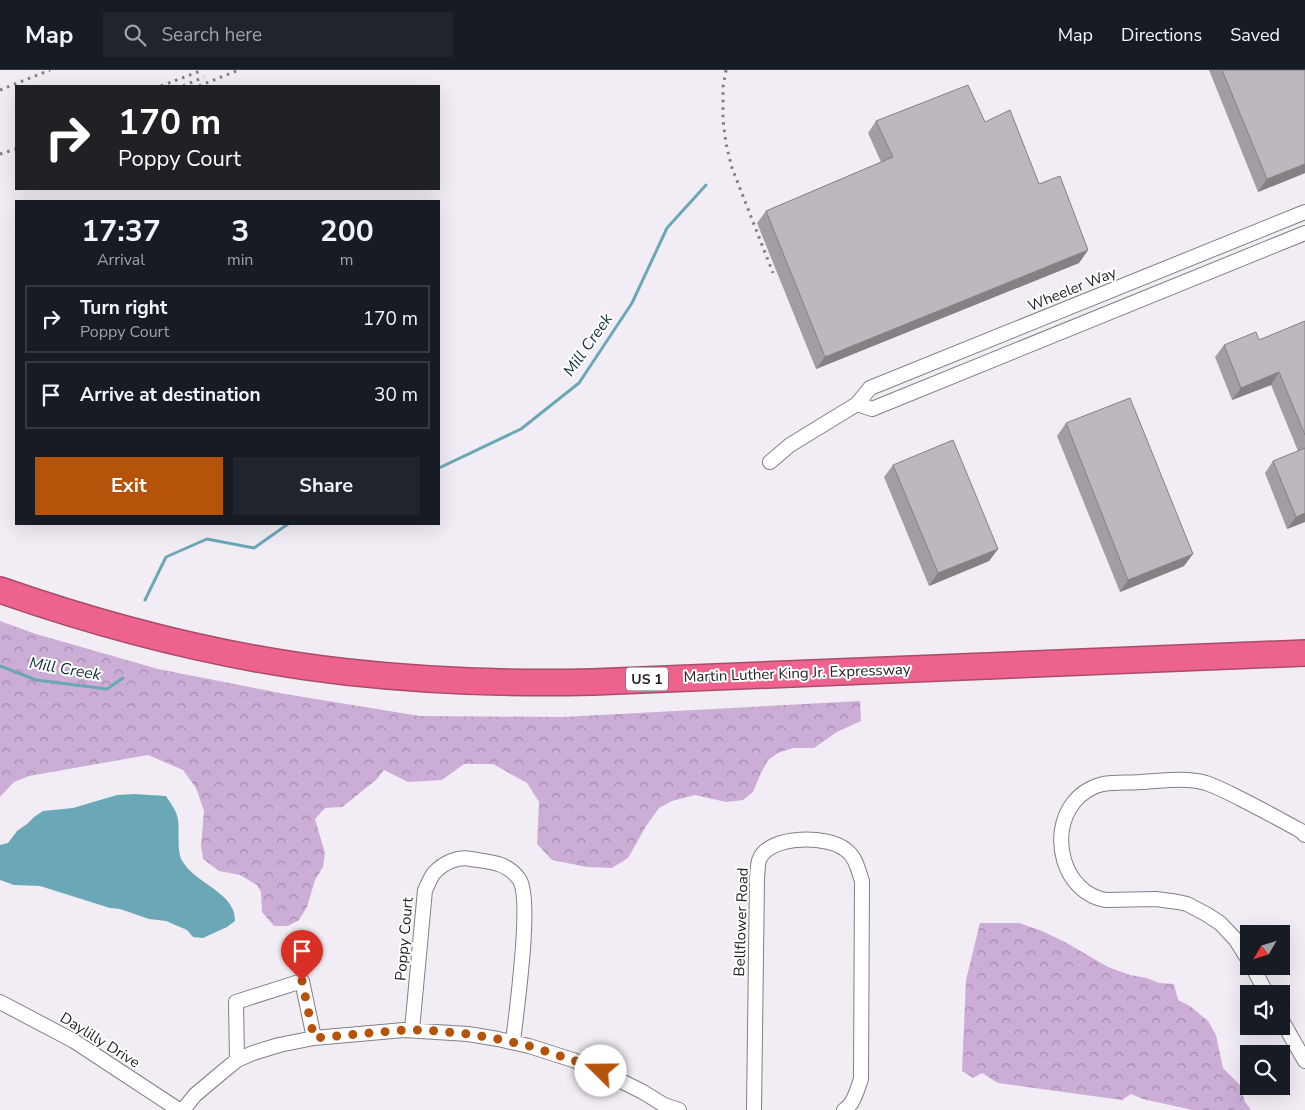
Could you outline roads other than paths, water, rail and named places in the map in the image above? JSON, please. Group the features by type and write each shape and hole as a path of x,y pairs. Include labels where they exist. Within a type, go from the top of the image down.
{"highway":[{"name":"Martin Luther King Jr. Expressway","path":"0,590 63,612 143,634 224,652 345,672 460,681 511,683 593,682 1305,653"},
{"name":"Martin Luther King Jr. Expressway","path":"0,606 59,626 172,656 221,666 343,686 468,696 594,696 1305,668"}],"street":[{"name":"Wheeler Way","path":"770,462 790,445 857,404 870,388 1305,212"},
{"path":"857,404 872,409 1305,233"},
{"path":"1240,946 1220,923 1187,904 1156,899 1106,900 1082,889 1072,878 1064,860 1061,844 1064,820 1068,810 1081,795 1102,784 1191,780 1206,783 1224,791 1265,811 1305,835"},
{"name":"Bellflower Road","path":"754,1110 757,878 760,858 770,848 783,842 807,839 837,844 847,850 856,861 862,881 861,1079 849,1107 844,1110"},
{"name":"Poppy Court","path":"412,1030 425,890 434,874 445,863 464,857 495,862 510,868 520,880 524,894 525,927 513,1042"},
{"path":"237,1060 236,1002 302,981 314,1038"},
{"name":"Daylilly Drive","path":"0,1002 74,1040 179,1110"},
{"path":"183,1110 196,1095 237,1060 270,1047 314,1038 412,1030 468,1034 513,1042 573,1060 601,1071 643,1092 663,1108 679,1110"},
{"path":"1290,1035 1305,1061"}],"water":[{"path":"117,795 166,796 174,808 177,817 179,847 183,862 197,877 222,896 234,911 235,921 227,927 203,938 193,937 187,930 166,921 149,919 40,886 14,885 0,880 0,845 8,843 17,831 43,811 73,808"}],"waterway":[{"name":"Mill Creek","path":"440,468 521,429 579,383 632,303 667,228 706,185"},
{"name":"Mill Creek","path":"145,600 166,557 207,539 254,548 287,525"},
{"name":"Mill Creek","path":"0,666 36,680 107,689 123,678"}],"railway":[{"path":"0,90 50,70"},
{"path":"164,85 203,70"},
{"path":"202,85 239,70"},
{"path":"726,70 723,87 723,120 726,144 732,168 773,273"},
{"path":"185,85 204,77"},
{"path":"0,154 15,149"}]}
